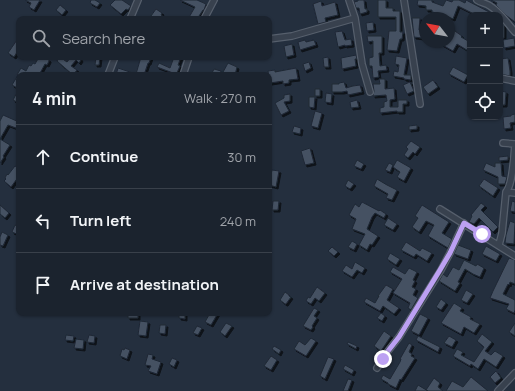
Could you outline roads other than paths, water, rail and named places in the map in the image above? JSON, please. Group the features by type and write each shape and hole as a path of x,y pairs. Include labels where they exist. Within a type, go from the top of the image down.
{"street":[{"path":"131,16 138,0"},
{"path":"206,16 214,0"},
{"path":"349,0 355,18 362,64 370,92"},
{"path":"404,0 420,104"},
{"path":"477,0 481,3 489,5 499,12 515,32"},
{"path":"272,39 292,36 355,18"},
{"path":"109,72 114,60"},
{"path":"184,72 188,60"},
{"path":"503,79 515,81"},
{"path":"499,245 504,221 506,192 510,182 515,144 503,143"},
{"path":"506,192 515,193"},
{"path":"440,208 515,256"},
{"path":"377,368 399,337 440,270 464,223"},
{"path":"498,391 515,373"}]}
